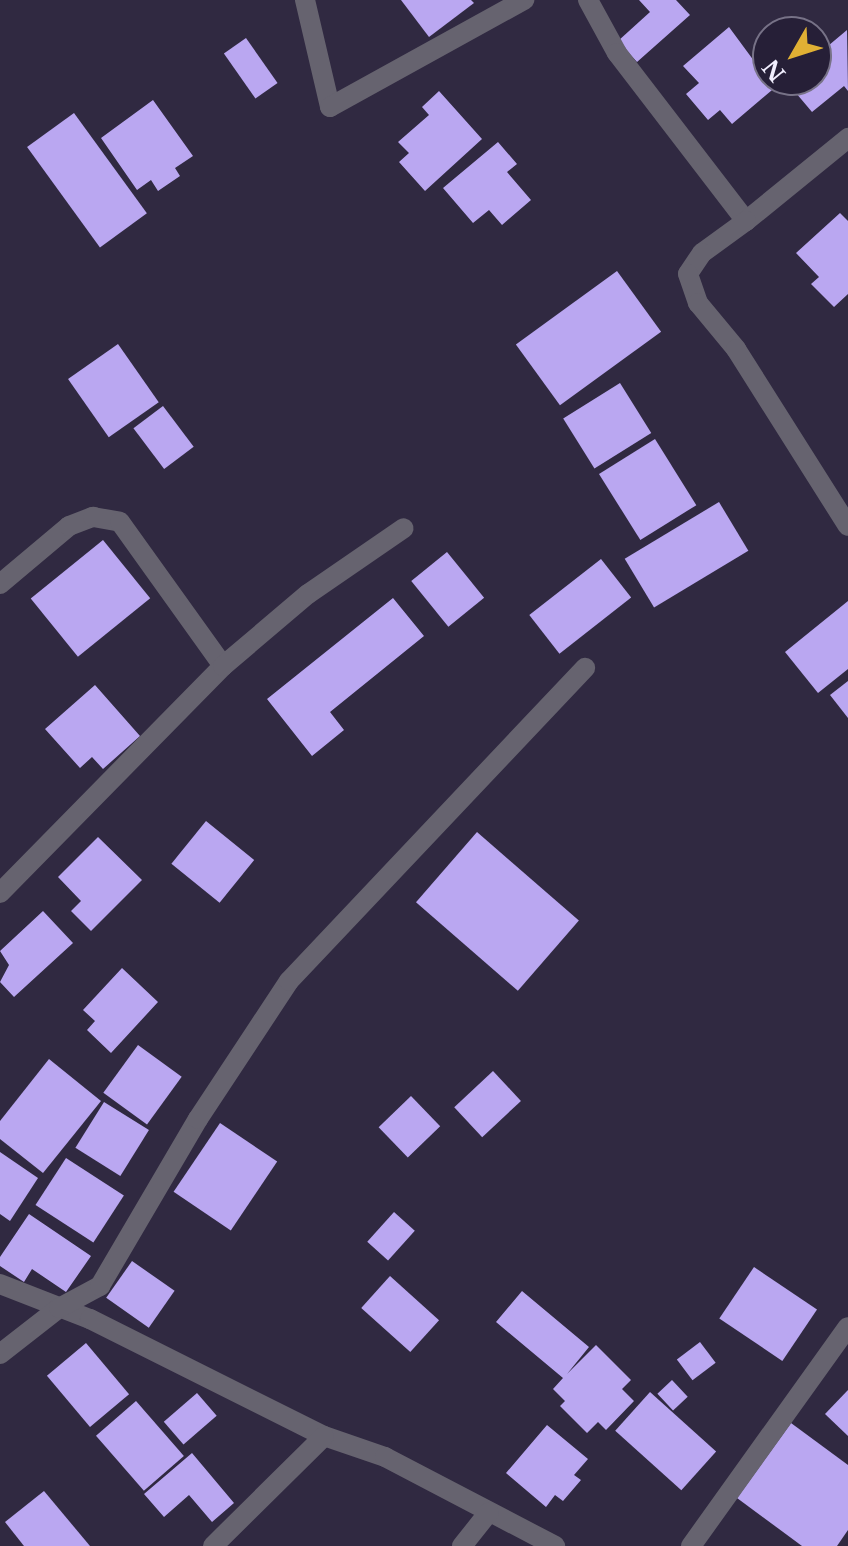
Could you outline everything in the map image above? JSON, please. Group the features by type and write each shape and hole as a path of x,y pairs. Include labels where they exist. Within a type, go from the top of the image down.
{"street":[{"path":"305,0 330,107 524,0"},
{"path":"588,0 617,53 746,221"},
{"path":"848,138 702,253 688,274 698,303 736,349 848,526"},
{"path":"0,584 69,526 93,517 120,522 223,666"},
{"path":"0,893 223,666 308,594 404,528"},
{"path":"0,1354 59,1308 100,1286 198,1119 289,981 585,668"},
{"path":"0,1284 59,1308 324,1436 385,1457 555,1546"},
{"path":"691,1546 848,1327"},
{"path":"213,1546 324,1436"},
{"path":"462,1546 489,1512"}],"building":[{"path":"401,0 471,0 474,3 429,37"},
{"path":"639,0 676,0 690,15 637,62 618,41 650,12"},
{"path":"729,27 752,58 752,96 765,96 732,124 720,110 708,120 686,94 699,83 683,66"},
{"path":"847,30 848,91 844,86 832,96 832,43"},
{"path":"246,38 278,83 255,99 224,53"},
{"path":"439,91 482,139 425,191 399,162 409,153 398,142 429,115 422,107"},
{"path":"798,96 832,96 812,112"},
{"path":"153,100 193,156 175,168 180,176 158,191 151,180 137,190 101,138"},
{"path":"74,113 147,213 100,247 27,147"},
{"path":"498,142 517,164 507,172 531,200 502,225 489,210 473,223 443,188"},
{"path":"840,213 848,221 848,294 834,307 811,284 819,277 796,253"},
{"path":"617,271 661,332 560,405 516,344"},
{"path":"118,344 159,402 109,437 68,379"},
{"path":"620,383 651,433 594,469 563,419"},
{"path":"163,406 194,447 164,469 133,428"},
{"path":"655,439 696,505 640,540 599,474"},
{"path":"719,502 748,551 654,608 625,559"},
{"path":"103,540 150,598 78,657 31,599"},
{"path":"447,552 484,598 448,627 411,581"},
{"path":"601,559 631,598 559,654 529,615"},
{"path":"393,598 424,636 330,712 344,730 312,756 267,699"},
{"path":"848,601 848,669 818,693 785,652"},
{"path":"848,681 848,718 830,695"},
{"path":"95,685 140,736 103,769 92,757 80,768 45,729"},
{"path":"206,821 254,860 220,903 171,864"},
{"path":"477,832 579,921 518,991 416,902"},
{"path":"98,837 142,880 91,931 71,911 81,901 58,877"},
{"path":"43,911 73,943 14,997 0,982 9,965 0,951"},
{"path":"122,968 158,1002 111,1053 87,1030 95,1021 83,1010"},
{"path":"138,1045 182,1077 147,1124 103,1093"},
{"path":"49,1059 101,1101 43,1173 0,1139 0,1121"},
{"path":"493,1071 521,1101 482,1137 454,1107"},
{"path":"411,1096 440,1126 408,1157 379,1127"},
{"path":"104,1102 149,1130 120,1176 75,1148"},
{"path":"220,1123 277,1162 231,1230 174,1192"},
{"path":"0,1152 38,1178 10,1221 0,1214"},
{"path":"66,1158 124,1196 93,1243 36,1205"},
{"path":"394,1212 415,1231 388,1260 367,1242"},
{"path":"29,1214 91,1256 66,1292 32,1269 24,1282 0,1266 0,1257"},
{"path":"132,1261 175,1291 149,1328 106,1298"},
{"path":"754,1267 817,1309 782,1361 719,1318"},
{"path":"390,1276 439,1320 410,1352 361,1308"},
{"path":"522,1291 589,1347 567,1374 596,1345 631,1380 622,1389 634,1401 606,1430 598,1422 587,1433 560,1406 565,1401 553,1389 563,1378 496,1322"},
{"path":"700,1342 716,1363 692,1380 677,1359"},
{"path":"86,1343 129,1394 90,1427 47,1376"},
{"path":"672,1380 688,1397 673,1410 657,1394"},
{"path":"848,1390 848,1436 825,1414"},
{"path":"650,1392 716,1452 681,1490 615,1431"},
{"path":"197,1393 217,1416 183,1445 164,1422"},
{"path":"136,1401 184,1456 144,1491 96,1436"},
{"path":"791,1423 848,1465 848,1530 837,1546 802,1546 737,1498"},
{"path":"547,1425 588,1459 574,1475 581,1480 563,1501 555,1495 546,1507 506,1473"},
{"path":"192,1453 234,1503 212,1522 189,1495 164,1517 144,1494"},
{"path":"44,1491 90,1546 24,1546 5,1522"}]}
